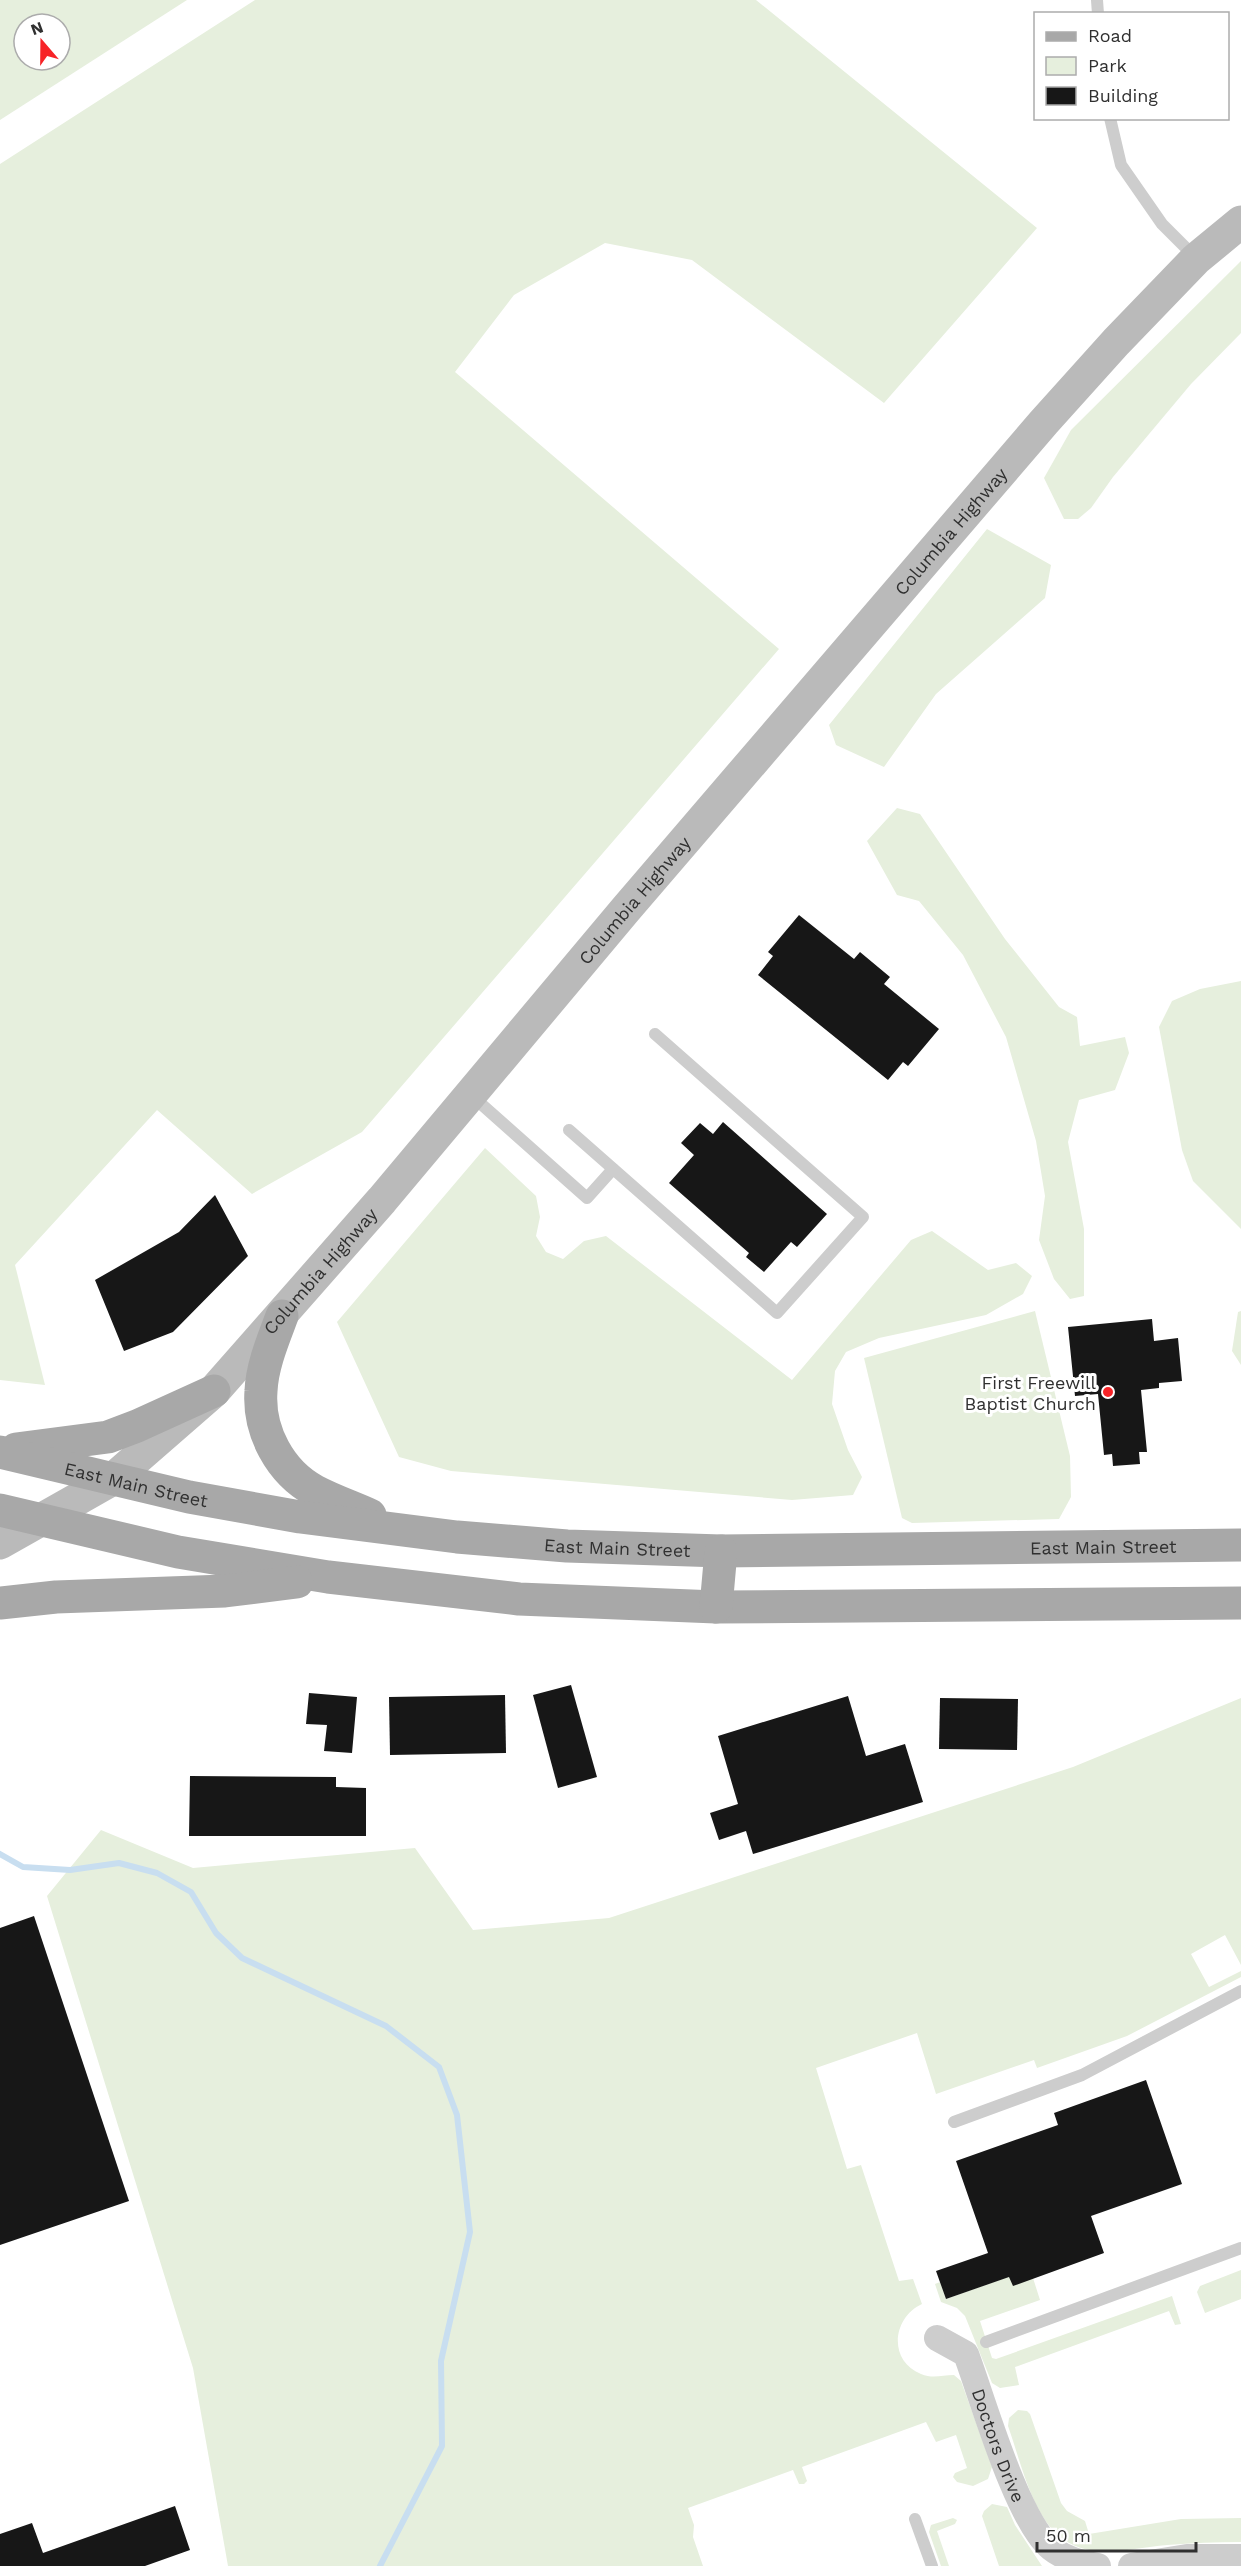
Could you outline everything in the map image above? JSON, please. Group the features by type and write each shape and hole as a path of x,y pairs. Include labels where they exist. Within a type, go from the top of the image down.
{"main road":[{"name":"Columbia Highway","path":"0,1543 112,1479 214,1391 282,1316 1044,422 1116,342 1197,259 1241,222"},
{"path":"282,1316 267,1359 261,1392 264,1424 272,1447 290,1472 314,1491 407,1531"},
{"path":"0,1451 108,1437 214,1391"},
{"name":"East Main Street","path":"0,1451 189,1497 288,1515 407,1531 567,1546 721,1551 1241,1545"},
{"path":"0,1510 178,1552 328,1577 519,1599 716,1607 1241,1603"},
{"path":"716,1607 721,1551"},
{"path":"0,1603 56,1598 225,1592 328,1577"}],"street":[{"name":"Doctors Drive","path":"937,2338 966,2354 1027,2516 1064,2562 1098,2566"},
{"path":"1131,2566 1187,2557 1241,2557"}],"lane":[{"path":"1110,120 1120,165 1162,224 1197,259"},
{"path":"569,1130 777,1314 863,1217 655,1034"},
{"path":"470,1094 587,1198 613,1169"},
{"path":"954,2122 1082,2075 1241,1991"},
{"path":"987,2342 1241,2248"},
{"path":"915,2519 932,2566"}],"green space":[{"path":"0,0 187,0 0,120"},
{"path":"255,0 756,0 1037,228 884,403 692,260 605,243 514,295 455,372 779,649 362,1132 252,1194 157,1110 15,1265 45,1385 0,1380 0,164"},
{"path":"1241,261 1241,333 1191,384 1113,477 1091,508 1078,519 1064,519 1044,478 1071,430"},
{"path":"987,529 1051,565 1045,598 936,694 884,767 836,745 829,725"},
{"path":"897,808 920,814 1005,939 1059,1007 1077,1017 1080,1046 1125,1037 1129,1053 1115,1090 1079,1100 1068,1142 1084,1229 1084,1296 1070,1299 1054,1279 1039,1240 1045,1196 1036,1141 1006,1037 963,955 919,901 897,895 867,841"},
{"path":"1241,981 1241,1229 1193,1181 1182,1150 1159,1027 1172,1001 1200,989"},
{"path":"485,1148 536,1196 540,1217 536,1236 546,1252 563,1259 584,1241 606,1236 792,1380 911,1240 932,1231 988,1270 1016,1263 1032,1276 1023,1294 986,1315 879,1338 846,1352 835,1371 832,1404 848,1450 862,1477 853,1495 792,1500 451,1471 399,1457 337,1322"},
{"path":"1035,1311 1070,1456 1071,1497 1059,1519 912,1523 902,1518 864,1358"},
{"path":"1241,1311 1241,1365 1232,1351 1238,1312"},
{"path":"1241,1698 1241,1965 1225,1935 1191,1954 1209,1987 1241,1971 1241,1977 1127,2036 1037,2068 1034,2060 936,2094 917,2033 816,2068 847,2169 861,2165 899,2281 913,2279 922,2304 912,2310 900,2329 899,2350 903,2360 910,2368 921,2374 934,2377 954,2375 961,2381 992,2467 988,2479 973,2486 957,2482 953,2477 955,2473 967,2468 956,2435 936,2442 926,2422 802,2467 807,2481 804,2484 799,2484 793,2470 688,2508 694,2525 693,2537 703,2566 228,2566 193,2368 47,1896 101,1830 193,1868 415,1848 473,1930 609,1918 1073,1767"},
{"path":"999,2248 1013,2285 1033,2278 1040,2300 980,2321 992,2358 996,2359 1172,2296 1181,2324 1175,2325 1169,2311 1015,2367 1019,2385 1000,2388 992,2383 965,2316 957,2308 941,2302 935,2284 940,2282 946,2299 1002,2279"},
{"path":"1241,2270 1241,2299 1205,2313 1197,2292 1200,2286"},
{"path":"1018,2410 1027,2411 1030,2414 1061,2503 1067,2511 1085,2521 1089,2534 1181,2519 1241,2518 1241,2542 1176,2544 1117,2551 1086,2549 1071,2544 1057,2534 1045,2520 1028,2487 1008,2426 1009,2418"},
{"path":"992,2504 1007,2507 1015,2525 1042,2566 999,2566 982,2516"},
{"path":"953,2518 957,2520 955,2524 937,2531 949,2566 941,2566 929,2532 931,2525"}],"building":[{"path":"799,915 854,959 860,952 890,977 884,984 939,1029 908,1066 903,1062 888,1080 758,975 773,956 768,952"},
{"path":"723,1122 827,1214 797,1247 791,1242 764,1272 746,1257 749,1253 669,1183 694,1155 681,1143 700,1123 713,1134"},
{"path":"215,1195 248,1256 173,1332 124,1351 95,1280 179,1232"},
{"name":"First Freewill Baptist Church","path":"1152,1319 1154,1341 1178,1338 1182,1381 1159,1383 1159,1388 1141,1390 1147,1452 1139,1452 1140,1464 1113,1466 1112,1454 1104,1455 1098,1394 1075,1396 1068,1327"},
{"path":"571,1685 597,1777 558,1788 533,1695"},
{"path":"309,1693 357,1697 352,1753 324,1751 327,1725 306,1724"},
{"path":"505,1695 506,1753 390,1755 389,1697"},
{"path":"848,1696 866,1756 905,1744 923,1802 753,1854 746,1831 719,1840 710,1813 738,1804 718,1736"},
{"path":"940,1698 1018,1699 1017,1750 939,1749"},
{"path":"190,1776 336,1777 336,1787 366,1788 366,1836 189,1836"},
{"path":"34,1916 129,2201 0,2245 0,1928"},
{"path":"1146,2080 1182,2184 1091,2216 1104,2253 1013,2286 1009,2277 946,2299 936,2271 988,2253 956,2161 1058,2125 1054,2113"},
{"path":"175,2506 190,2550 145,2566 0,2566 0,2534 32,2523 43,2553"}],"waterway":[{"path":"0,1854 23,1867 70,1870 119,1863 157,1873 191,1892 216,1933 242,1958 386,2026 439,2067 457,2115 470,2232 441,2361 442,2446 380,2566"}],"place":[{"name":"First Freewill Baptist Church","path":"1108,1392"}]}
